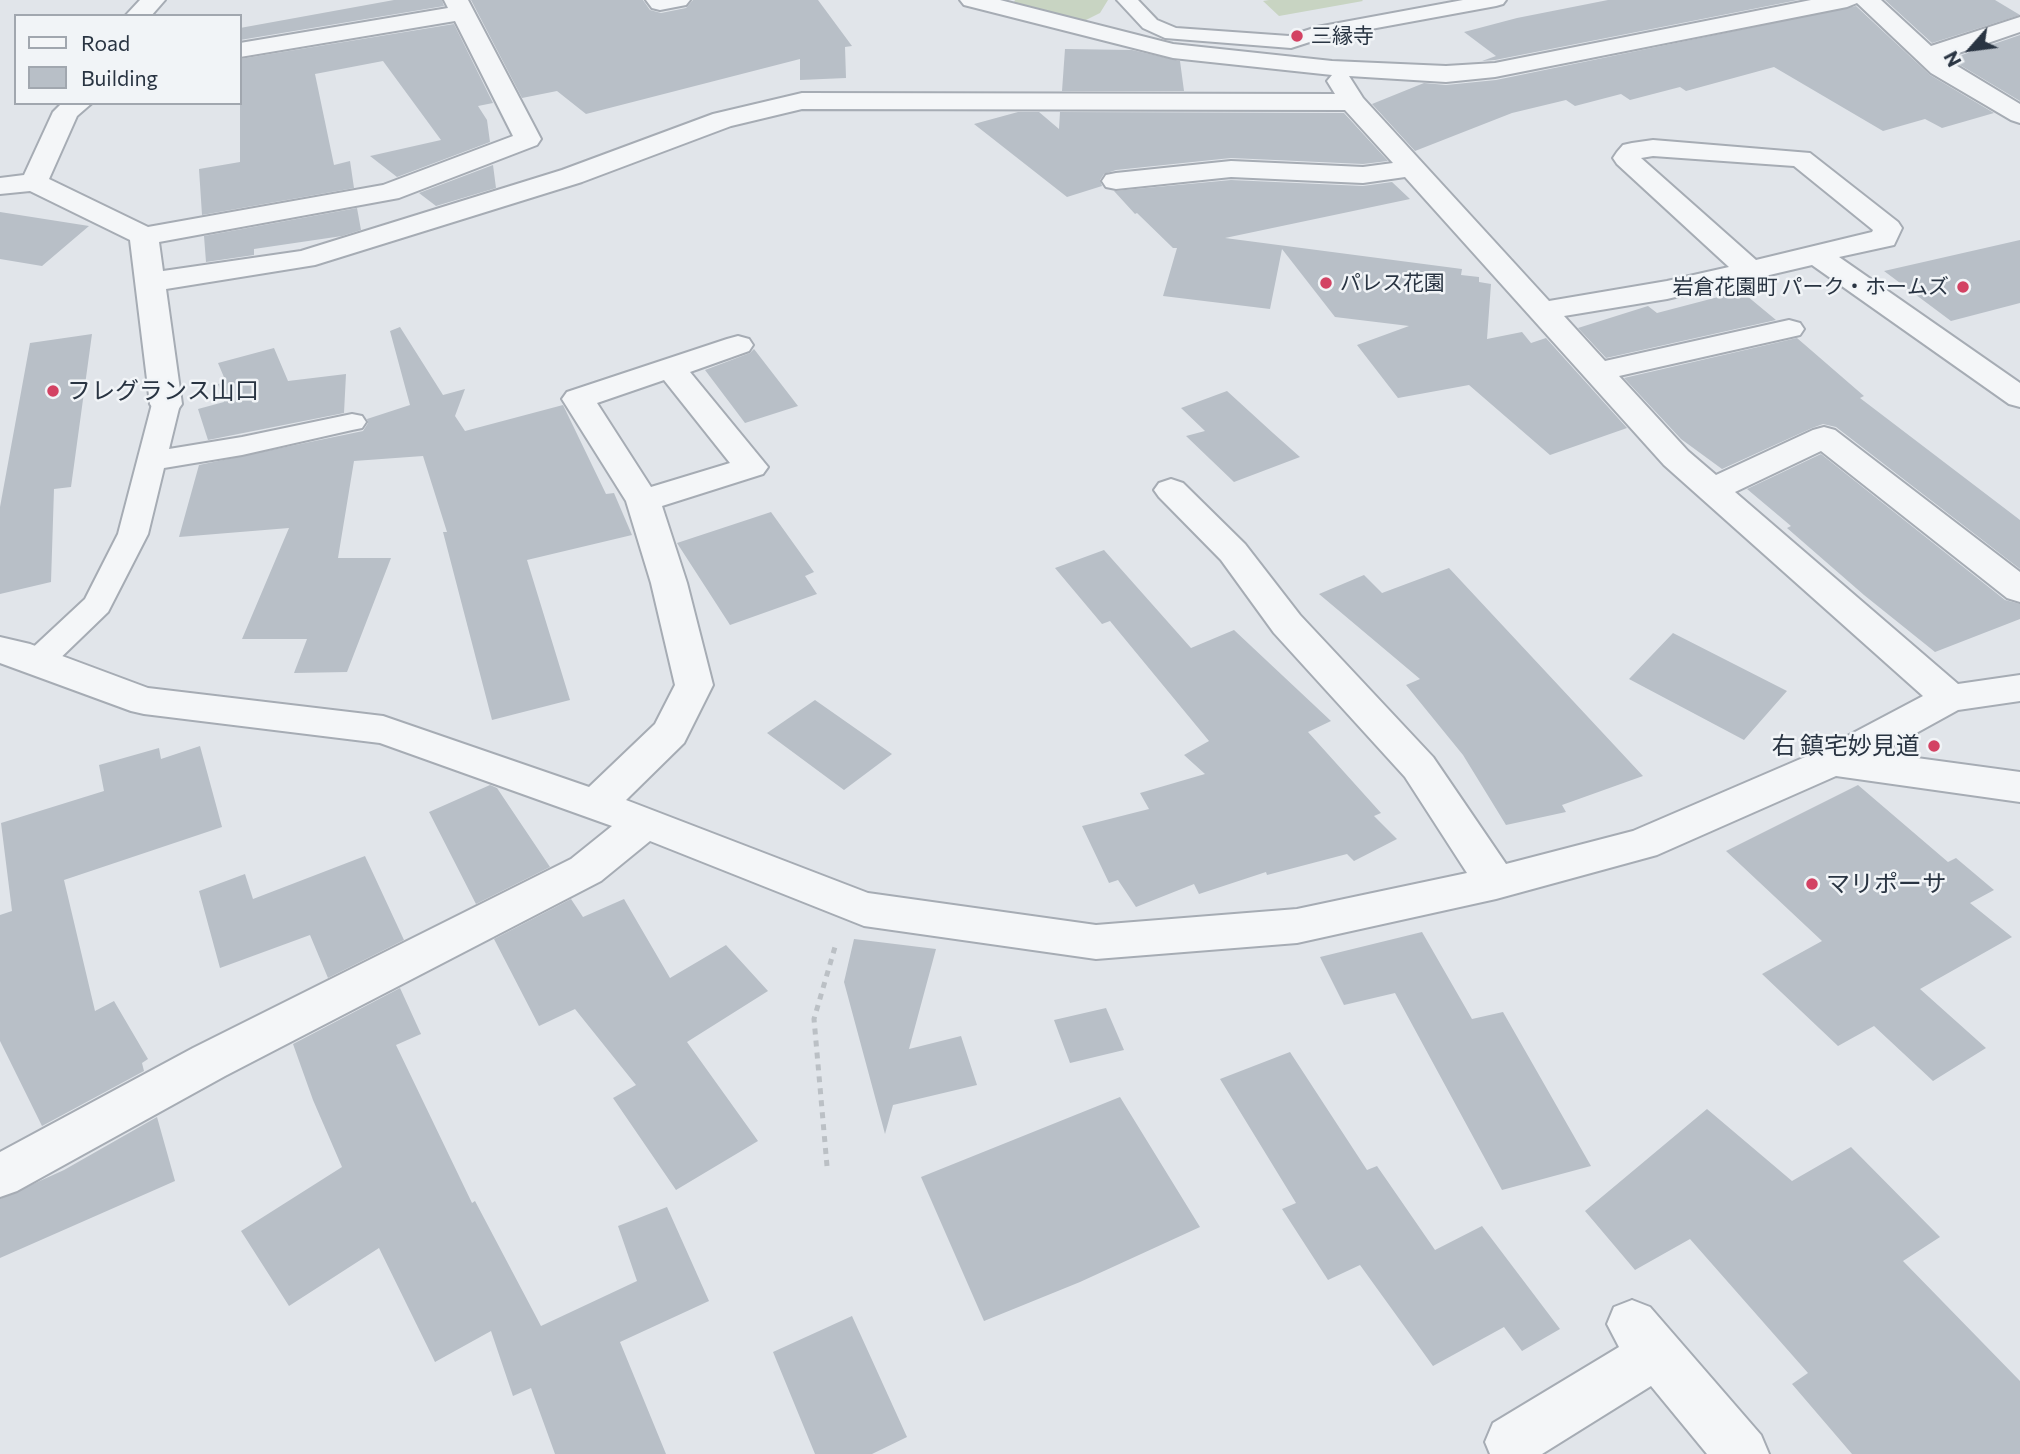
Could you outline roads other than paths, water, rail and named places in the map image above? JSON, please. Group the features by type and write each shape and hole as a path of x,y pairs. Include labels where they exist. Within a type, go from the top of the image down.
{"street":[{"path":"139,14 153,0"},
{"path":"658,0 660,3 678,0"},
{"path":"972,0 1173,51 1325,67 1433,74 1495,70 1847,0"},
{"path":"1867,0 1940,68 2020,115"},
{"path":"0,186 34,182 144,236 389,192 527,139 459,7 242,50"},
{"path":"1929,55 2020,24"},
{"path":"1325,67 1352,102 1675,458 1950,698"},
{"path":"150,282 305,259 572,176 722,120 802,101 1352,102"},
{"path":"34,182 66,112 76,105"},
{"path":"1542,311 1667,290 1750,271 1816,255 1843,246 1884,239 1888,228 1801,159 1653,148 1632,151 1626,158 1750,271"},
{"path":"1138,184 1231,169 1363,175 1412,168"},
{"path":"144,236 166,404"},
{"path":"1816,255 2020,397"},
{"path":"1597,372 1789,329"},
{"path":"595,805 670,733 694,685 669,583 643,501 578,398 738,345"},
{"path":"643,501 751,467 670,368"},
{"path":"1712,490 1824,437 2020,590"},
{"path":"1171,490 1233,552 1287,624 1419,767 1496,883"},
{"path":"0,650 38,661 144,701 383,730 645,822 864,909 1096,942 1297,926 1496,883 1643,844 1833,761 1950,698 2020,688"},
{"path":"1833,761 2020,787"},
{"path":"0,1176 209,1062 586,870 645,822"},
{"path":"1512,1442 1644,1338 1742,1454"}],"lane":[{"path":"1127,0 1150,24 1172,34 1291,42 1317,33 1496,0"},
{"path":"1291,42 1325,67"},
{"path":"38,661 97,605 133,534 166,404"},
{"path":"152,461 242,446 352,422"}],"place":[{"name":"三縁寺","path":"1297,36"},
{"name":"パレス花園","path":"1326,283"},
{"name":"岩倉花園町 パーク・ホームズ","path":"1963,287"},
{"name":"フレグランス山口","path":"53,391"},
{"name":"右 鎮宅妙見道","path":"1934,746"},
{"name":"マリポーサ","path":"1812,884"}]}
